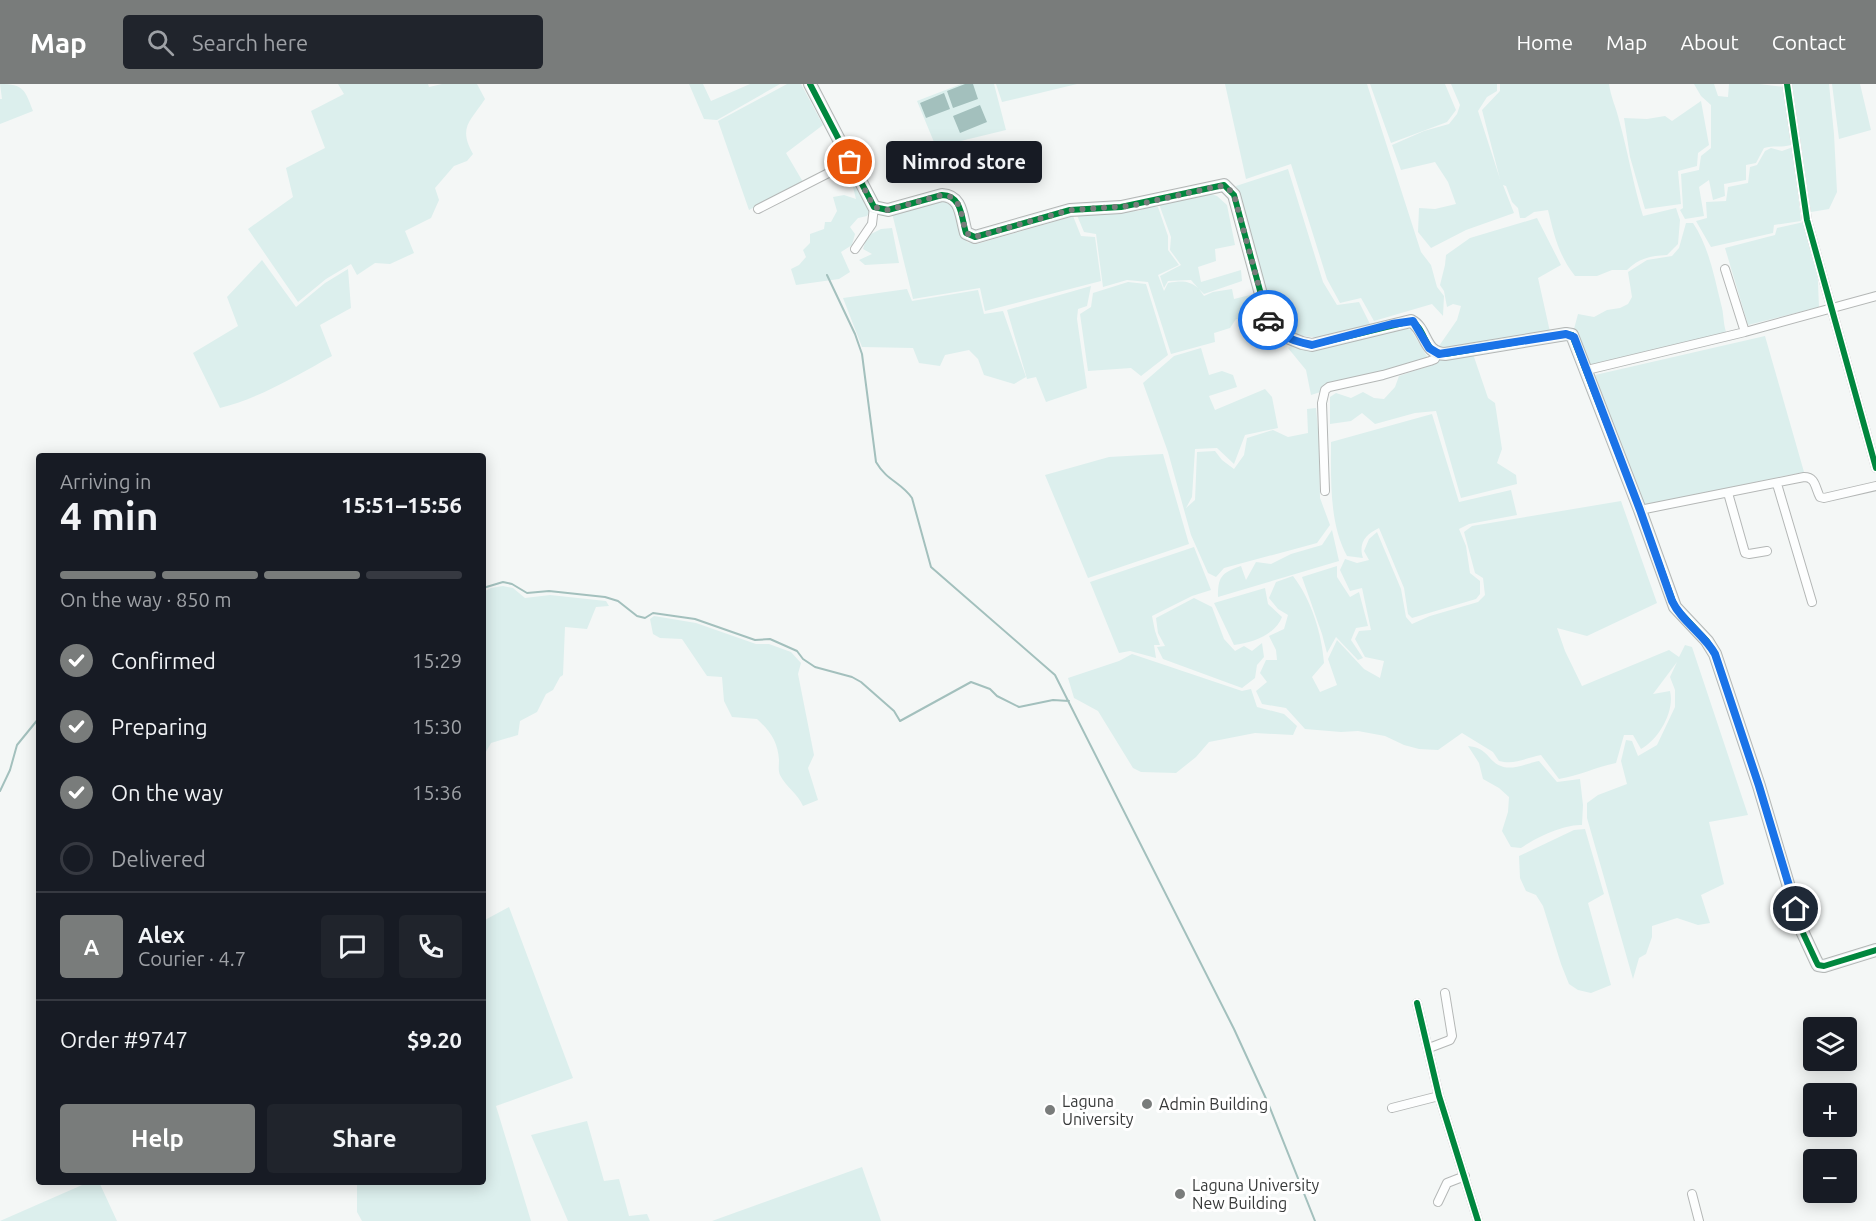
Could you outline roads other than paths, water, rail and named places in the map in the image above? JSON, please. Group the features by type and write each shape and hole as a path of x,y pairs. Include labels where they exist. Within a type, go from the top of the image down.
{"street":[{"path":"810,84 874,207 872,224 855,249"},
{"path":"1787,84 1808,220 1876,468"},
{"path":"758,208 850,162"},
{"path":"874,207 888,210 942,195 951,195 957,201 966,233 975,237 1070,210 1131,206 1224,185 1234,195 1268,320 1277,333 1312,345 1392,324 1413,321 1429,348 1436,353 1445,354 1569,334 1574,337 1675,607 1707,641 1715,654 1759,786 1802,931 1816,961 1824,966 1876,950"},
{"path":"1725,269 1745,333"},
{"path":"1587,370 1745,333 1876,296"},
{"path":"1325,491 1322,404 1324,390 1430,361 1435,359 1436,353"},
{"path":"1640,510 1809,477 1813,480 1820,497 1824,498 1876,486"},
{"path":"1777,484 1812,602"},
{"path":"1728,493 1745,553 1767,551"},
{"path":"1429,1048 1450,1040 1452,1036 1445,993"},
{"path":"1417,1003 1439,1096 1478,1221"},
{"path":"1392,1108 1439,1096"},
{"path":"1438,1202 1448,1183 1465,1176"},
{"path":"1692,1194 1699,1221"}],"water":[{"path":"965,84 973,84 978,99 953,108 947,91"},
{"path":"944,93 950,109 926,118 920,103"},
{"path":"980,105 987,122 960,133 953,116"}],"waterway":[{"path":"827,275 862,354 876,462 912,498 931,567 1055,675 1234,1029 1268,1103 1315,1221"},
{"path":"486,587 503,582 512,584 527,593 549,591 605,597 618,601 637,616 645,618 653,613 695,619 755,640 770,639 797,651 803,659 815,667 852,677 861,682 894,711 900,721 971,682 990,689 997,696 1019,707 1053,700 1069,701"},
{"path":"0,791 10,770 17,745 36,722"}],"place":[{"name":"Nimrod store","path":"850,162"},
{"name":"Admin Building","path":"1147,1104"},
{"name":"Laguna University","path":"1050,1110"},
{"name":"Laguna University New Building","path":"1180,1194"}]}
